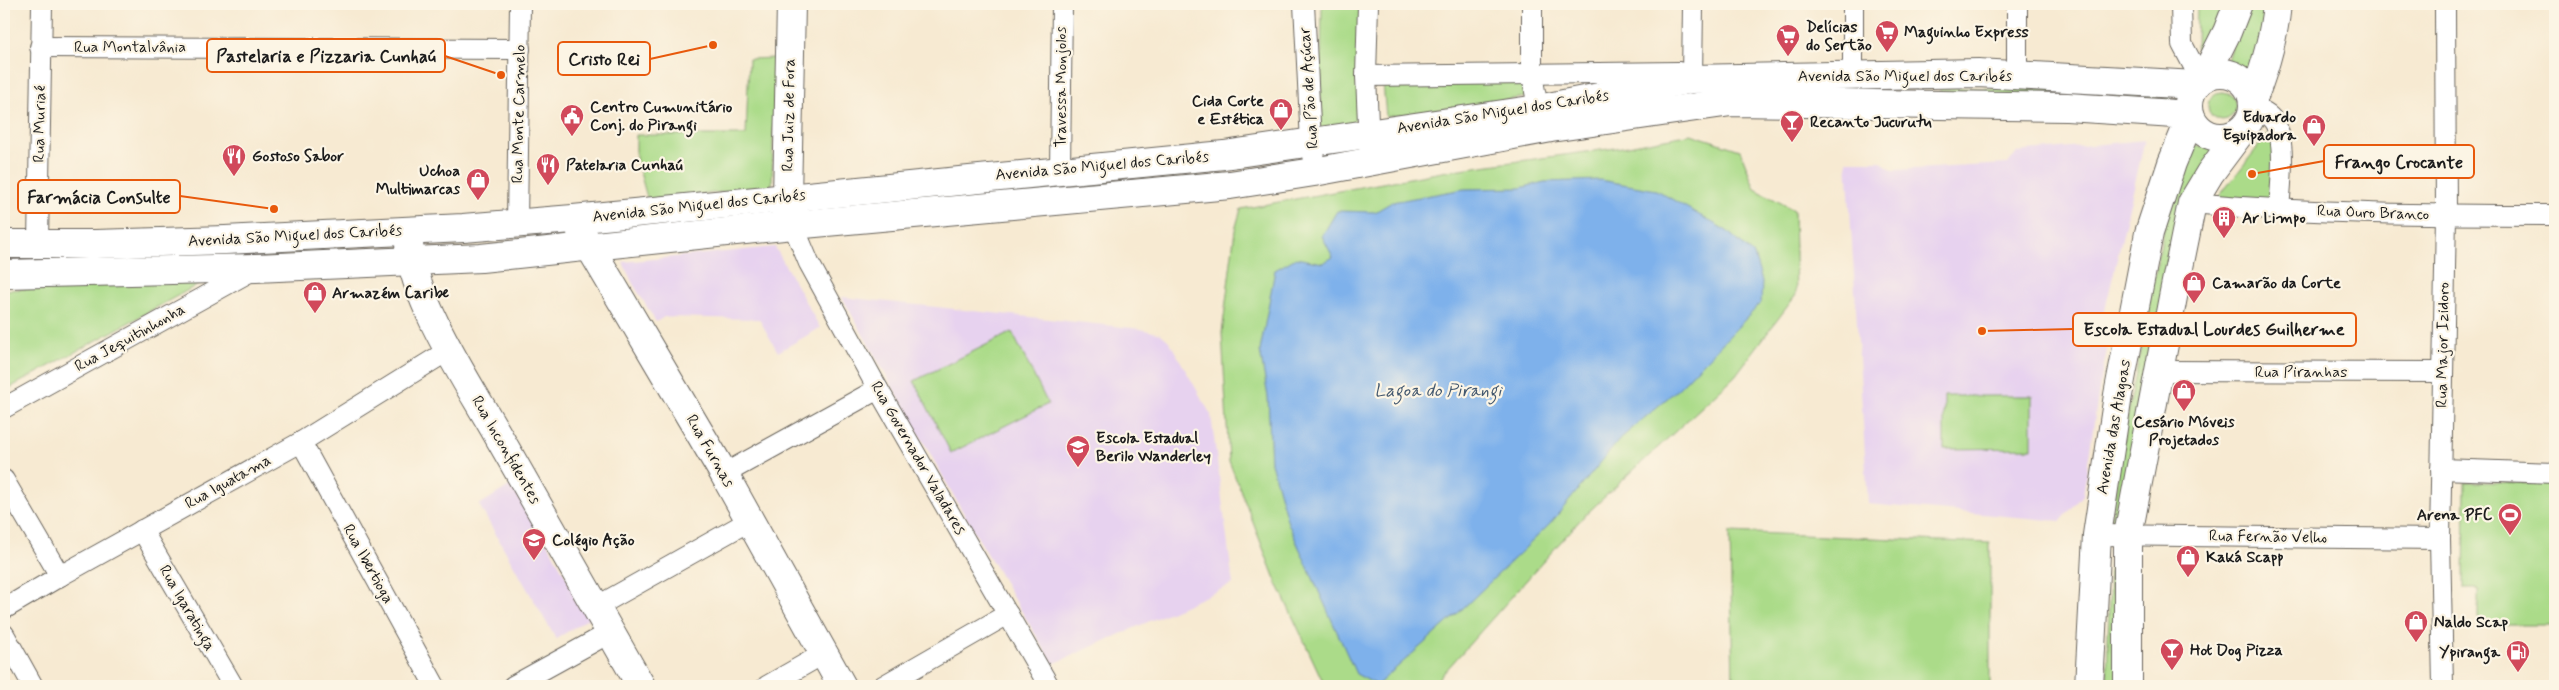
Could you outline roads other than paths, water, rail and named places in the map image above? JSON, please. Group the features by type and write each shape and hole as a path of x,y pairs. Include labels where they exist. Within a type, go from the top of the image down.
{"main road":[{"name":"Rua Juiz de Fora","path":"791,4 787,198 794,225"},
{"path":"2200,81 2214,74 2234,76 2242,81 2250,112 2232,136 2219,138 2207,134 2196,126 2191,116 2189,99 2228,32 2238,4"},
{"name":"Avenida das Alagoas","path":"2128,686 2128,535 2192,203 2250,112 2264,71 2274,30 2277,4"},
{"name":"Avenida São Miguel dos Caribés","path":"4,244 125,243 409,231 517,224 1060,169 1224,155 1311,144 1538,109 1692,75 1853,76 1935,74 2200,81"},
{"path":"1934,105 1935,74"},
{"name":"Avenida São Miguel dos Caribés","path":"4,274 256,268 481,258 794,225 1230,185 1316,172 1570,125 1731,102 2068,107 2191,116"},
{"name":"Avenida das Alagoas","path":"2089,686 2097,535 2106,462 2150,233 2172,163 2191,116"},
{"name":"Rua Furnas","path":"573,219 724,474 842,686"},
{"name":"Rua Inconfidentes","path":"409,231 410,262 449,350 641,686"}],"street":[{"name":"Rua Muriaé","path":"38,244 42,4"},
{"name":"Rua Monte Carmelo","path":"517,224 520,4"},
{"name":"Travessa Monjolos","path":"1060,169 1062,4"},
{"name":"Rua Pão de Açúcar","path":"1304,4 1311,144 1316,172"},
{"path":"1368,4 1367,135 1371,162"},
{"path":"1532,4 1532,74 1538,109"},
{"path":"1692,4 1692,75"},
{"path":"1853,4 1853,76"},
{"path":"2017,4 2017,75"},
{"path":"2181,4 2182,44 2200,81"},
{"name":"Rua Major Izidoro","path":"2443,686 2440,469 2446,215 2445,4"},
{"name":"Rua Montalvânia","path":"40,47 520,49"},
{"name":"Avenida São Miguel dos Caribés","path":"1366,76 1692,75"},
{"path":"2250,112 2271,118 2278,129 2282,153 2279,210"},
{"name":"Rua Ouro Branco","path":"2192,203 2279,210 2446,215 2555,215"},
{"name":"Rua Governador Valadares","path":"794,225 809,263 878,389 1050,686"},
{"name":"Rua Jequitinhonha","path":"4,408 256,268"},
{"name":"Rua Iguatama","path":"4,609 301,442 449,350"},
{"name":"Rua Piranhas","path":"2160,371 2441,372"},
{"path":"724,474 878,389"},
{"name":"Rua Ibertioga","path":"301,442 435,686"},
{"path":"2440,469 2555,473"},
{"path":"4,480 60,576"},
{"path":"596,607 749,521"},
{"name":"Rua Igaratinga","path":"142,530 233,686"},
{"name":"Rua Fernão Velho","path":"2097,535 2440,539"},
{"path":"882,686 1008,614"},
{"path":"512,686 611,632"},
{"path":"4,634 33,686"},
{"path":"767,686 823,654"}],"water":[{"name":"Lagoa do Pirangi","path":"1600,180 1656,190 1727,231 1754,255 1762,281 1761,303 1679,388 1620,439 1550,524 1456,615 1377,685 1356,674 1288,523 1271,463 1268,397 1260,351 1275,270 1296,258 1323,263 1333,257 1322,236 1337,211 1375,212 1392,202 1464,189 1520,188 1544,182"}],"place":[{"name":"Cristo Rei","path":"713,45"},
{"name":"Maguinho Express","path":"1887,53"},
{"name":"Delícias do Sertão","path":"1788,57"},
{"name":"Pastelaria e Pizzaria Cunhaú","path":"501,75"},
{"name":"Cida Corte e Estética","path":"1281,131"},
{"name":"Centro Cumunitário Conj. do Pirangi","path":"572,137"},
{"name":"Recanto Jucurutu","path":"1792,143"},
{"name":"Eduardo Equipadora","path":"2314,147"},
{"name":"Frango Crocante","path":"2252,174"},
{"name":"Gostoso Sabor","path":"234,177"},
{"name":"Patelaria Cunhaú","path":"548,186"},
{"name":"Uchoa Multimarcas","path":"478,201"},
{"name":"Farmácia Consulte","path":"274,209"},
{"name":"Ar Limpo","path":"2224,239"},
{"name":"Camarão da Corte","path":"2194,304"},
{"name":"Armazém Caribe","path":"315,314"},
{"name":"Escola Estadual Lourdes Guilherme","path":"1982,331"},
{"name":"Cesário Móveis Projetados","path":"2184,412"},
{"name":"Escola Estadual Berilo Wanderley","path":"1078,468"},
{"name":"Arena PFC","path":"2510,536"},
{"name":"Colégio Ação","path":"534,561"},
{"name":"Kaká Scapp","path":"2188,578"},
{"name":"Naldo Scap","path":"2416,643"},
{"name":"Hot Dog Pizza","path":"2172,671"},
{"name":"Ypiranga","path":"2518,673"}]}
